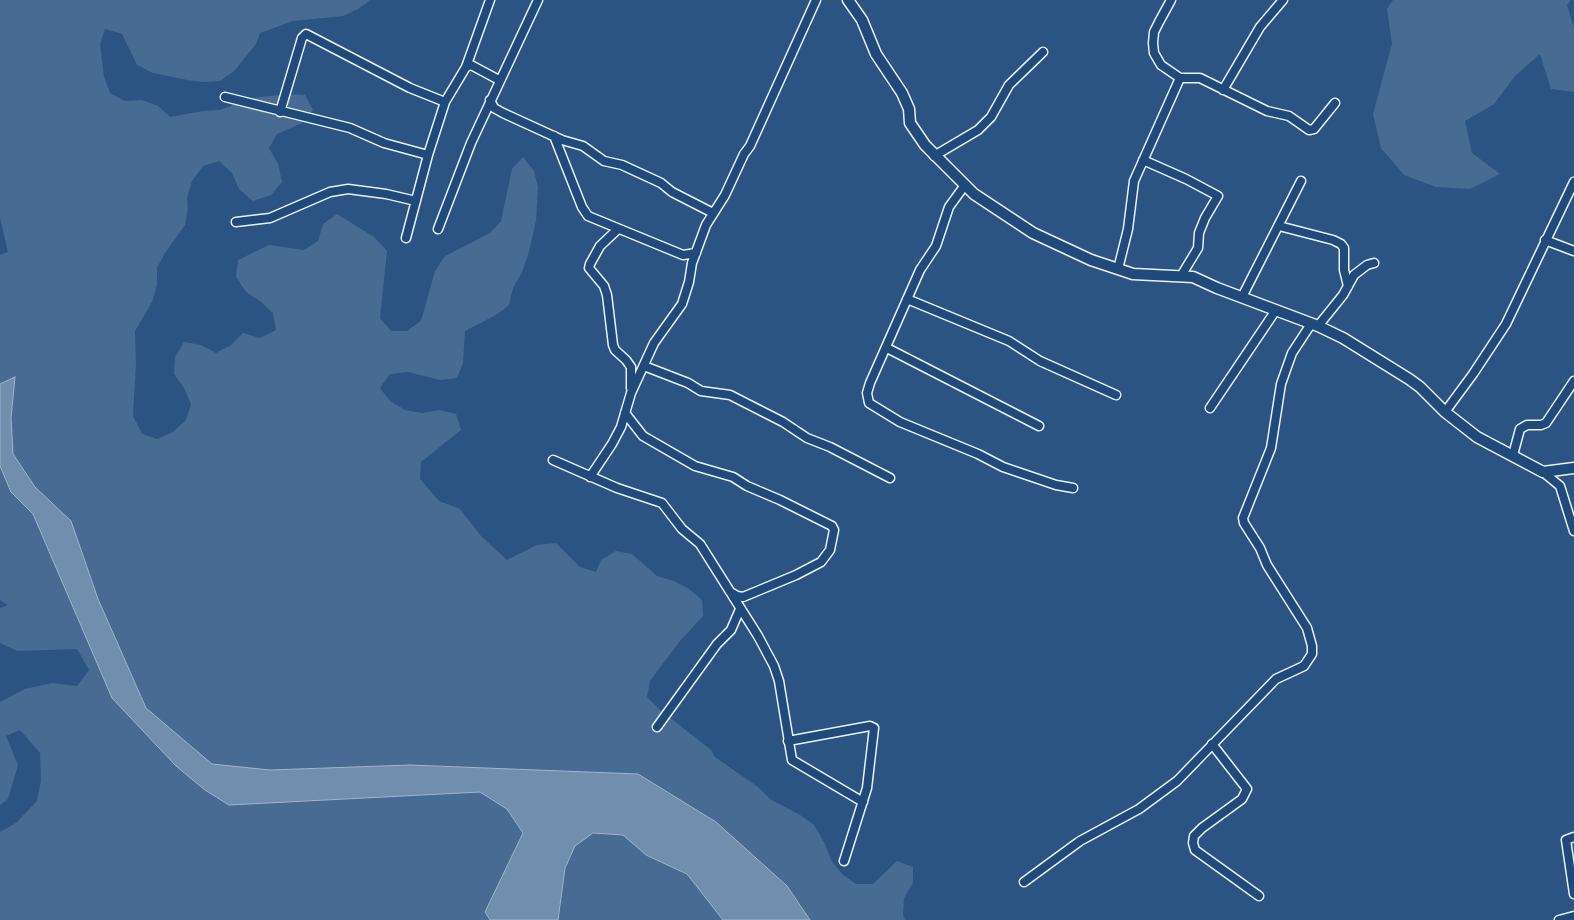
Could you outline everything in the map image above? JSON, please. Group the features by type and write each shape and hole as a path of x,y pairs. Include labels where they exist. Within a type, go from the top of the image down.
{"main road":[{"path":"848,0 862,20 876,54 902,93 908,109 910,123 934,156 974,194 1033,233 1091,260 1118,269 1139,274 1193,277 1242,298 1315,325 1343,338 1409,379 1420,387 1445,412 1468,431 1543,472 1570,468"}],"street":[{"path":"406,238 428,155 445,102 466,67 490,0"},
{"path":"438,229 490,100 538,0"},
{"path":"630,393 654,343 682,304 696,252 706,225 725,195 750,146 816,0"},
{"path":"1171,0 1154,32 1154,53 1161,65 1180,78 1183,76 1191,79 1198,78 1267,111 1289,116 1309,130 1314,129 1335,103"},
{"path":"1223,90 1260,27 1283,0"},
{"path":"280,112 302,38 306,34 410,88 445,102"},
{"path":"934,156 978,130 991,117 1009,85 1043,52"},
{"path":"466,67 471,65 500,80"},
{"path":"1118,269 1128,229 1132,189 1143,160 1180,78"},
{"path":"225,97 280,112 350,128 384,143 428,155"},
{"path":"490,100 494,108 554,136 584,146 604,161 617,162 661,183 672,192 713,213"},
{"path":"554,136 585,213 618,229 683,255 696,252"},
{"path":"1143,160 1186,178 1218,196 1205,218 1199,233 1198,248 1181,276"},
{"path":"1242,298 1301,181"},
{"path":"1445,412 1473,374 1506,324 1574,182"},
{"path":"965,185 949,207 936,246 920,270 887,348 870,383 868,398 872,406 900,422 978,454 1003,467 1056,485 1073,488"},
{"path":"236,222 270,218 330,192 348,189 386,194 416,201"},
{"path":"1279,226 1332,240 1341,244 1344,248 1344,270 1348,286"},
{"path":"590,477 612,444 621,427 630,393 631,367 615,350 613,345 607,295 604,286 589,268 600,246 618,229"},
{"path":"1545,240 1574,251"},
{"path":"1024,882 1080,841 1139,809 1177,781 1276,679 1304,666 1313,650 1307,628 1267,566 1260,548 1244,523 1243,518 1271,448 1278,393 1292,353 1315,325 1343,295 1354,275 1367,265 1374,263"},
{"path":"907,299 1009,341 1040,361 1116,395"},
{"path":"1210,408 1276,310"},
{"path":"887,348 1039,426"},
{"path":"644,366 688,383 701,391 730,395 783,422 807,438 830,447 890,478"},
{"path":"1513,455 1520,429 1527,425 1541,425 1546,423 1574,381"},
{"path":"625,412 643,436 695,466 733,477 746,486 780,500 832,526 834,534 830,550 821,562 796,575 743,598 731,592"},
{"path":"553,460 590,477 664,505 682,529 707,553 740,609 758,636 774,666 779,681 792,760 863,802"},
{"path":"1557,482 1570,468"},
{"path":"1543,472 1557,482 1562,490 1574,531"},
{"path":"657,727 717,644 731,630 740,609"},
{"path":"788,741 873,726 875,731 867,788 844,861"},
{"path":"1212,744 1248,789 1242,800 1202,828 1194,836 1193,843 1195,850 1259,896"},
{"path":"1574,837 1566,840 1574,894"},
{"path":"1558,920 1574,916"}],"shaded area":[{"path":"0,0 370,0 358,9 343,16 293,21 260,33 256,44 234,71 220,81 204,82 187,80 153,73 137,65 122,34 105,29 100,44 104,77 110,93 125,101 142,100 158,106 170,117 203,111 220,110 253,98 288,94 305,95 313,110 302,123 277,134 269,148 278,164 282,182 271,195 253,201 239,189 232,173 219,161 203,166 192,181 187,198 188,208 185,225 165,253 157,268 157,285 152,302 135,331 136,364 133,416 142,434 157,439 173,432 186,420 191,404 184,388 174,374 175,357 184,342 201,345 216,353 231,345 243,333 260,338 276,330 273,313 260,301 246,292 236,277 238,260 269,245 304,250 318,241 323,224 337,214 374,237 387,251 380,318 391,331 407,331 421,321 435,271 445,256 490,233 501,221 512,169 523,157 534,171 538,187 536,221 528,255 522,272 513,288 509,305 496,315 465,331 463,363 457,378 440,380 408,372 390,374 380,388 390,401 405,410 422,413 439,410 456,414 461,430 421,462 420,479 439,501 460,509 481,536 507,560 537,545 556,543 580,567 596,572 601,560 616,551 632,554 657,576 674,581 689,589 702,600 703,616 680,641 650,681 647,697 659,709 711,750 715,757 758,787 770,799 800,815 814,825 825,844 831,860 842,874 856,884 873,884 897,861 913,867 913,883 904,898 903,915 905,920 810,920 787,886 716,822 638,774 410,765 270,770 212,764 146,708 98,599 71,521 35,487 13,454 11,418 15,378 0,384 0,255 8,252 0,218"},
{"path":"1393,0 1571,0 1567,5 1574,28 1574,92 1551,89 1540,54 1515,76 1494,104 1465,121 1472,153 1500,174 1470,189 1436,187 1404,175 1381,148 1373,114 1392,44 1387,9"},
{"path":"15,377 11,418 13,454 35,487 71,521 98,599 146,708 212,764 270,770 410,765 638,774 716,822 787,886 810,920 723,920 687,874 646,855 623,835 593,833 575,846 565,868 558,920 490,920 485,912 523,833 507,809 480,792 229,805 205,790 176,766 112,698 33,514 11,492 0,466 0,384"},
{"path":"0,466 11,492 33,514 112,698 229,805 480,791 507,809 523,833 485,912 490,920 0,920 0,832 16,823 37,801 41,781 40,753 20,730 6,736 18,765 8,799 0,805 0,702 25,689 52,683 77,686 89,670 77,649 17,651 0,643 0,608 8,605 0,600"},
{"path":"593,833 623,835 646,855 687,874 723,920 558,920 565,868 575,846"}]}
